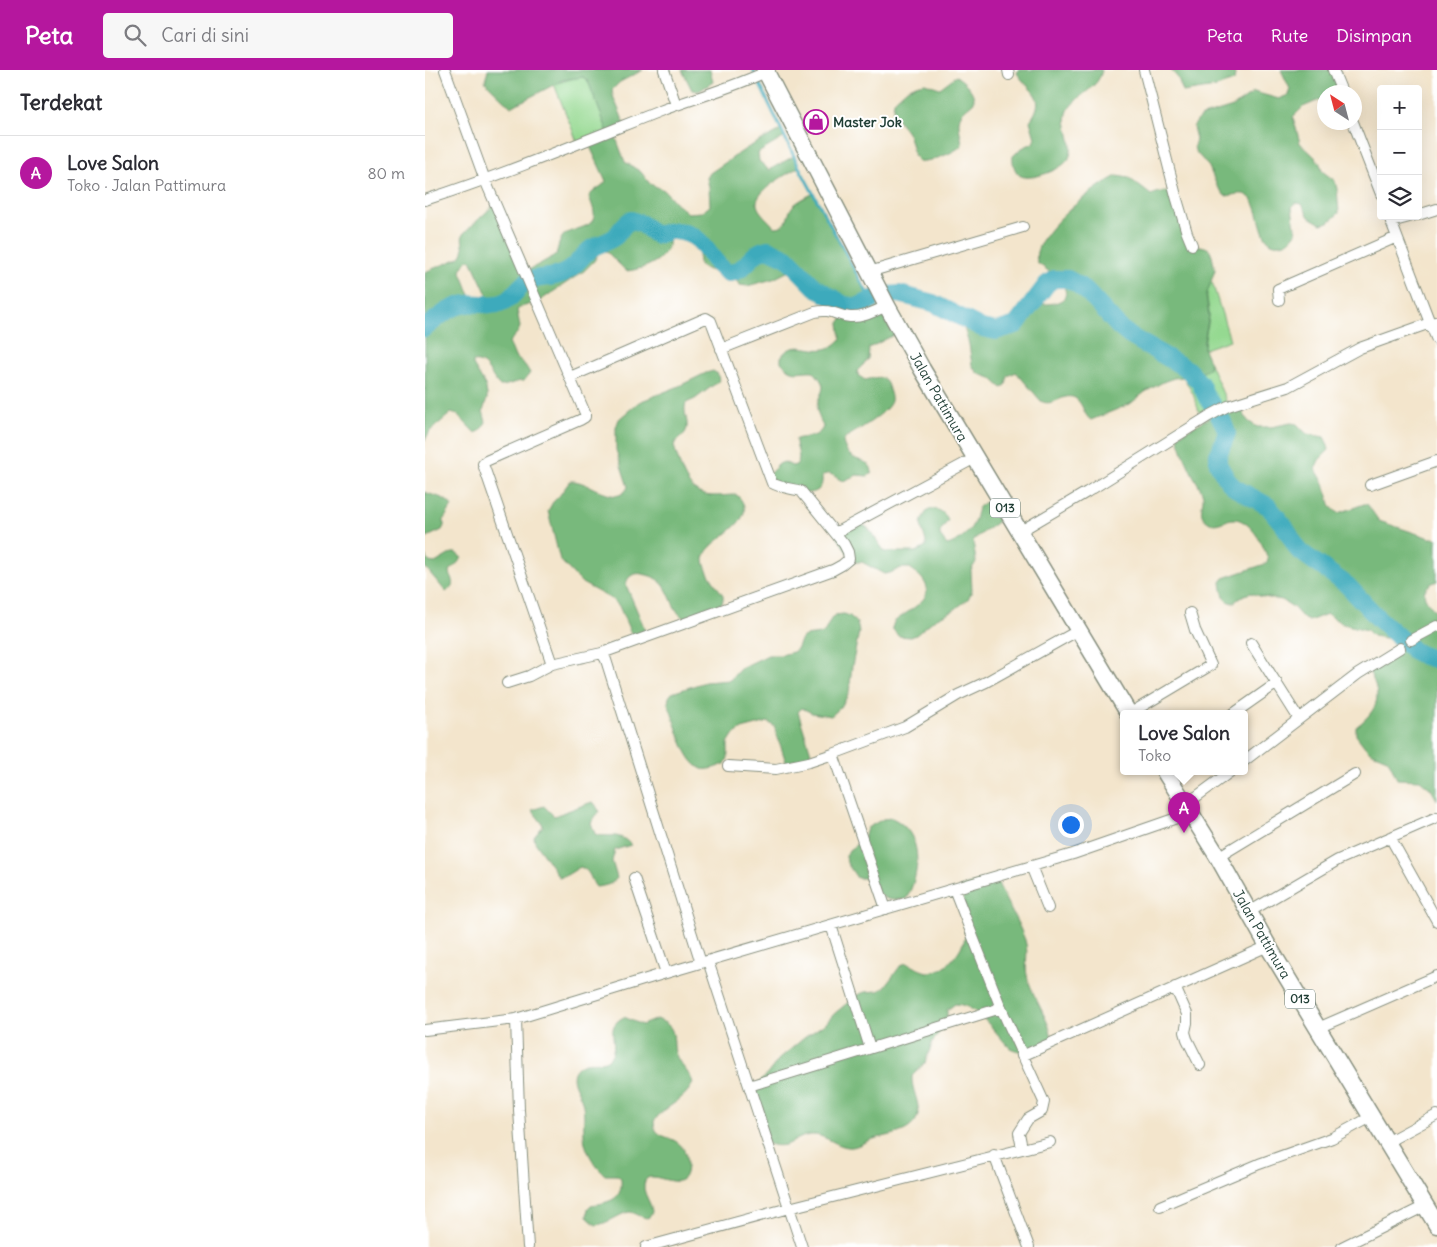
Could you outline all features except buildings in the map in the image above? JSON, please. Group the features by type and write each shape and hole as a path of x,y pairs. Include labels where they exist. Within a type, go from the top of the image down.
{"main road":[{"name":"Jalan Pattimura","path":"765,72 883,298 975,458 1127,710"},
{"name":"Jalan Pattimura","path":"1167,775 1218,857 1269,946 1437,1225"}],"street":[{"path":"445,70 485,180 585,413 585,417 581,420 486,461 483,464 552,664"},
{"path":"664,70 676,105"},
{"path":"1144,70 1176,196 1192,244"},
{"path":"1333,70 1339,85"},
{"path":"425,200 485,180 676,105 747,81 765,72"},
{"path":"1356,130 1377,184"},
{"path":"1422,214 1437,209"},
{"path":"1390,220 1434,322 1437,340"},
{"path":"869,272 1023,227"},
{"path":"1279,300 1278,289 1397,237"},
{"path":"721,349 815,312 831,311 847,317 859,317 883,298"},
{"path":"507,683 529,676 552,664 602,653 833,570 849,558 844,544 801,491 777,486 772,482 711,321 706,318 569,377"},
{"path":"1019,532 1228,406 1288,387 1360,348 1434,322"},
{"path":"835,533 975,458"},
{"path":"1371,485 1437,461"},
{"path":"1136,710 1211,665 1190,614"},
{"path":"1411,640 1437,626"},
{"path":"728,766 776,769 809,762 905,727 958,695 986,682 1079,630"},
{"path":"1251,643 1299,719"},
{"path":"1248,758 1358,674 1400,648"},
{"path":"602,653 802,1247"},
{"path":"1239,710 1277,684"},
{"path":"833,754 886,909"},
{"path":"1218,857 1355,774"},
{"path":"425,1030 516,1019 666,973 1073,854 1188,809 1227,775"},
{"path":"1249,912 1338,860 1437,817"},
{"path":"1390,837 1437,921"},
{"path":"1031,866 1048,908"},
{"path":"634,878 666,973"},
{"path":"954,889 1001,1008 1044,1102 1042,1111 1028,1119 1019,1133 1021,1148"},
{"path":"831,925 870,1048"},
{"path":"1022,1056 1269,946"},
{"path":"1318,1028 1437,976"},
{"path":"1175,987 1187,1014 1185,1032 1187,1039 1200,1065"},
{"path":"749,1086 1001,1008"},
{"path":"516,1019 518,1099 528,1247"},
{"path":"1387,1142 1437,1115"},
{"path":"1160,1206 1259,1164 1332,1138 1371,1117"},
{"path":"646,1247 789,1208 1050,1142"},
{"path":"994,1155 1029,1247"},
{"path":"1342,1247 1425,1206"}],"green space":[{"path":"488,70 643,70 620,82 612,90 625,125 613,130 625,162 641,172 650,184 664,190 688,213 702,212 710,206 707,178 710,173 747,148 781,130 785,137 758,153 759,161 769,170 794,156 799,167 766,188 758,200 758,208 774,227 779,227 785,223 794,205 813,193 871,300 856,307 841,304 818,289 801,271 787,272 773,279 747,286 740,285 733,273 711,271 700,265 700,253 704,245 696,237 674,230 667,249 662,256 648,266 637,269 626,271 605,250 600,250 594,261 584,271 538,302 517,310 520,327 509,342 515,357 525,365 530,373 524,381 500,386 482,363 473,362 485,385 487,394 483,411 486,422 480,431 475,433 458,415 451,413 430,431 425,440 425,272 459,258 463,252 463,234 495,204 525,272 556,255 561,240 566,233 585,226 592,221 594,212 589,197 606,181 587,140 608,132 588,81 583,77 563,80 511,107 485,81","holes":["468,260 471,260 492,305 473,303 461,272 462,267"]},
{"path":"682,70 710,70 713,82 699,91 692,90"},
{"path":"1018,70 1102,70 1093,86 1074,102 1067,113 1066,119 1071,145 1069,158 1055,170 1032,177 1019,175 1013,162 1013,156 1022,148 1033,143 1035,138 1030,121 1037,106 1035,95 1017,73"},
{"path":"1171,70 1232,70 1235,74 1234,81 1216,87 1183,92 1178,78"},
{"path":"1281,70 1333,70 1337,85 1317,85 1317,101 1303,107 1293,117 1300,143 1316,158 1322,171 1335,181 1339,213 1329,222 1321,224 1309,217 1302,204 1296,203 1292,208 1296,233 1285,243 1280,244 1272,243 1267,239 1251,198 1244,194 1225,196 1217,186 1209,167 1195,151 1196,139 1193,127 1200,117 1233,107 1254,92 1279,99 1288,95 1290,89"},
{"path":"956,76 969,87 974,98 974,102 960,116 959,124 962,145 941,157 918,161 914,155 909,136 893,112 894,101 907,89 916,85 925,83 940,88"},
{"path":"583,77 588,81 608,132 578,144 554,84"},
{"path":"1117,176 1129,178 1151,195 1163,192 1176,196 1192,244 1209,249 1215,270 1206,296 1209,316 1204,349 1210,363 1207,370 1195,376 1174,378 1163,382 1145,392 1130,404 1091,420 1075,398 1066,397 1050,403 1041,401 1016,372 1008,376 1006,385 1002,388 991,378 977,373 972,365 969,344 964,328 968,321 989,329 1005,330 1019,322 1033,304 1054,303 1065,297 1066,292 1059,280 1037,263 1037,253 1041,242 1071,208 1107,181"},
{"path":"1212,282 1230,340 1204,349 1209,317 1207,291"},
{"path":"887,306 901,331 869,348 868,360 857,371 859,376 865,380 879,377 884,379 888,386 891,401 878,417 845,438 843,442 850,455 867,463 872,473 868,476 857,475 843,481 827,474 822,477 822,485 818,490 806,493 791,491 778,486 768,475 779,464 784,462 792,466 796,465 799,455 796,439 818,434 823,427 817,408 823,390 819,377 813,371 796,372 789,370 781,362 781,357 787,350 794,348 825,349 833,346 841,339 839,323 842,319"},
{"path":"1210,363 1228,406 1202,420 1193,394 1184,378 1195,376 1209,367"},
{"path":"713,371 718,374 719,381 695,399 686,403 687,428 674,446 684,475 692,488 705,495 737,495 744,505 744,514 739,522 706,552 704,560 709,574 723,595 723,600 715,608 687,619 679,614 661,583 647,575 635,574 629,578 626,585 644,627 644,632 632,636 619,606 613,600 582,583 560,560 548,511 570,481 585,484 609,495 623,493 628,487 616,450 616,427 619,419 639,402"},
{"path":"1237,403 1248,421 1257,427 1271,427 1291,423 1297,424 1307,434 1324,437 1329,450 1319,460 1315,469 1323,482 1331,506 1335,511 1339,513 1367,504 1379,521 1430,538 1437,538 1437,581 1430,584 1424,592 1426,600 1437,613 1437,800 1431,789 1420,780 1397,779 1387,759 1370,752 1356,735 1356,727 1370,714 1377,700 1375,686 1367,668 1395,651 1392,639 1373,636 1367,630 1343,624 1327,614 1309,621 1282,600 1251,593 1244,595 1233,603 1225,598 1221,582 1224,578 1265,564 1268,560 1256,534 1245,523 1232,519 1213,524 1204,518 1202,515 1203,496 1185,458 1178,435"},
{"path":"425,492 443,498 452,506 444,519 442,530 425,538"},
{"path":"989,501 995,504 1001,515 1000,520 973,540 976,562 971,570 972,591 968,599 954,610 935,619 916,635 911,637 898,636 892,628 894,622 919,604 927,592 926,585 921,577 910,568 901,568 884,574 862,562 853,562 835,533 857,521 868,528 885,552 916,552 926,547 921,525 924,515 929,509 940,511 947,517 948,520 940,532 940,536 947,545 958,540 968,532 974,522 978,508"},
{"path":"452,553 456,553 462,558 450,571 453,583 446,592 425,567 425,555 429,562 435,563"},
{"path":"844,614 850,616 857,623 859,632 849,693 841,707 831,716 812,713 802,708 798,712 811,753 809,757 786,762 774,726 768,722 742,729 733,735 728,743 728,758 725,764 704,769 696,765 685,750 668,703 672,693 705,682 730,680 741,668 768,655 781,655 793,652 797,649 802,638 821,634 835,615"},
{"path":"592,802 599,811 591,823 595,834 617,836 626,840 631,845 615,850 612,861 617,878 610,884 596,887 584,868 580,867 567,875 559,877 535,842 534,837 543,826 532,810 544,806 554,816"},
{"path":"892,818 902,824 910,833 917,854 915,878 906,899 891,900 882,896 864,878 857,878 847,863 846,856 849,850 864,839 867,828 883,819"},
{"path":"996,877 1025,940 1028,979 1049,1027 1053,1042 1037,1050 1027,1052 1010,1048 978,1014 963,1005 955,1004 947,1010 947,1021 933,1041 925,1063 912,1076 918,1114 911,1126 898,1133 851,1147 815,1135 808,1135 783,1145 768,1144 750,1090 765,1077 779,1059 826,1023 857,995 884,988 901,965 906,963 928,972 943,968 949,963 960,949 967,933 966,911 960,887"},
{"path":"624,1017 642,1025 657,1019 667,1024 672,1030 676,1055 693,1083 680,1099 663,1111 654,1121 655,1129 659,1133 682,1146 686,1154 687,1166 685,1176 680,1181 656,1177 650,1177 645,1180 644,1189 652,1211 649,1217 646,1218 630,1212 596,1225 587,1217 588,1209 591,1206 614,1199 620,1191 621,1178 617,1175 605,1175 588,1152 584,1138 583,1106 573,1077 580,1065 601,1062 609,1058 613,1049 613,1029 618,1021"}],"waterway":[{"path":"753,70 799,167 871,300"},
{"path":"425,328 455,307 471,304 493,305 502,303 527,282 563,274 571,269 592,248 616,236 624,225 631,220 642,224 656,235 672,231 686,233 694,237 720,267 728,273 739,270 756,254 768,249 787,258 815,287 844,305 857,307 879,296 899,294 933,303 982,328 996,331 1016,325 1047,284 1054,279 1068,279 1087,292 1118,326 1130,336 1187,369 1200,383 1223,422 1227,433 1218,455 1218,464 1228,481 1235,488 1268,506 1285,527 1298,550 1347,585 1378,618 1414,651 1437,660"}],"place":[{"name":"Master Jok","path":"816,122"},
{"name":"Love Salon","path":"1184,833"}]}
